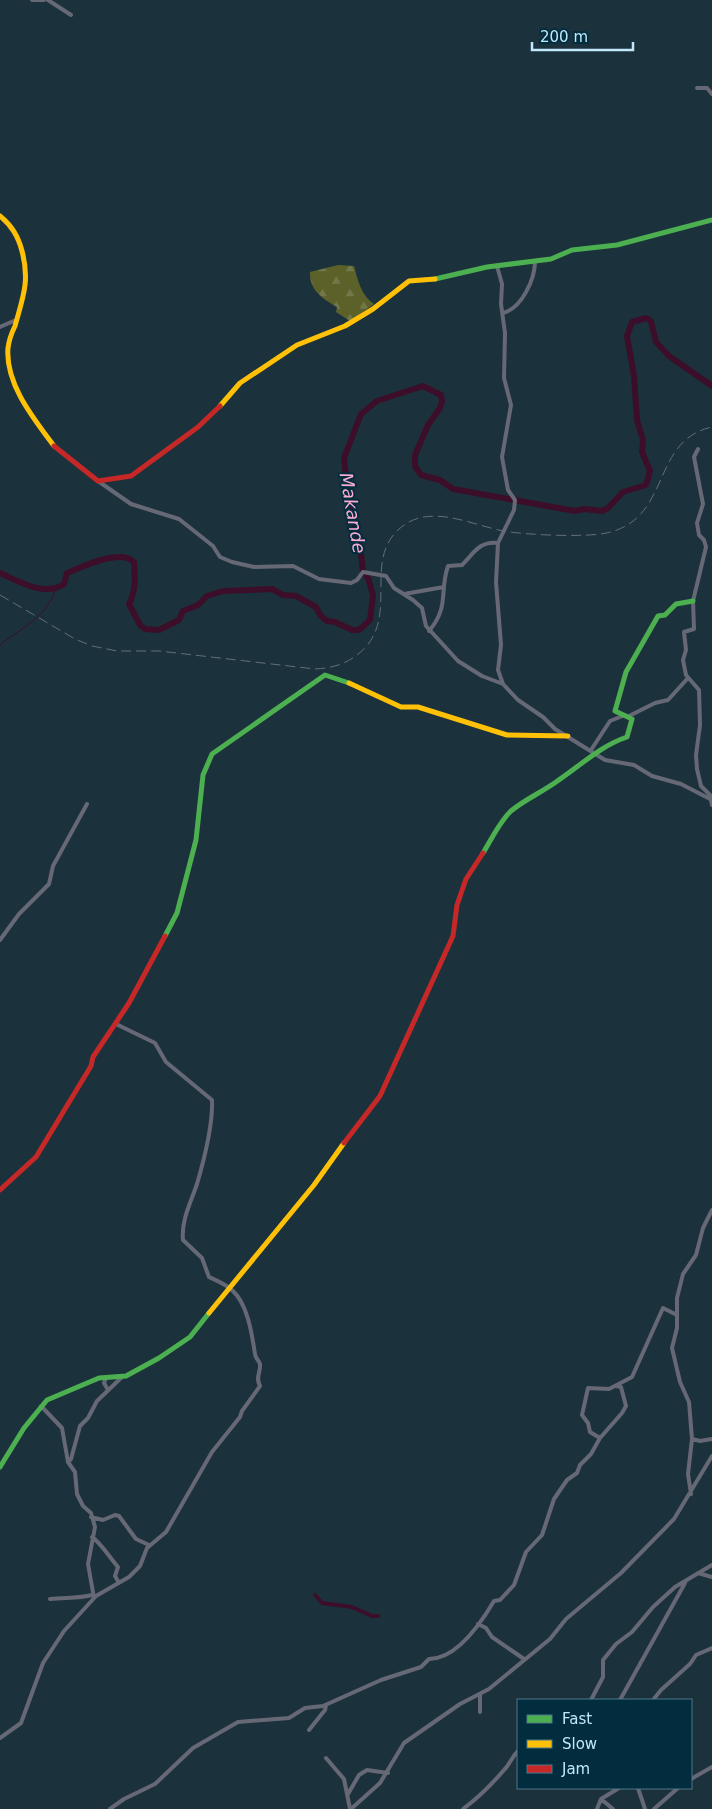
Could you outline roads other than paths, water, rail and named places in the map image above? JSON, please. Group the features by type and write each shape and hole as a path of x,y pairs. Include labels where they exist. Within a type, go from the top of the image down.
{"street":[{"path":"32,0 44,0"},
{"path":"48,0 71,15"},
{"path":"697,88 707,88 712,94"},
{"path":"0,216 9,224 18,238 27,271 25,292 11,333 8,352 21,400 56,448 131,504 178,519 213,546 218,555 227,560 254,567 293,566 319,579 352,583 358,580 363,572 381,577 385,576 394,588 422,609 424,622 429,631 468,668 503,684 518,700 605,760 634,765 655,777 689,787 711,800"},
{"path":"98,481 116,480 131,476 198,427 240,383 262,366 297,345 345,326 373,309 408,282 430,280 497,266 551,259 576,250 617,245 712,220"},
{"path":"503,313 514,307 526,290 534,273 535,261"},
{"path":"497,266 502,281 501,299 505,341 504,378 511,409 502,457 508,490 515,500 514,510 498,543 496,582 501,645 498,670 503,684"},
{"path":"0,327 16,320"},
{"path":"698,449 694,457 703,504 697,523 699,535 704,540 706,547 693,601 694,629 684,633 686,650 683,660 688,678 699,690 700,725 696,755 700,786 710,794 712,805"},
{"path":"429,631 443,610 444,587 448,565 462,565 482,545 489,542 498,543"},
{"path":"404,594 444,587"},
{"path":"68,1462 71,1459 80,1426 88,1418 97,1400 122,1377 159,1358 190,1337 314,1185 319,1175 380,1096 453,936 457,917 457,905 466,879 491,838 514,808 558,781 583,760 597,754 612,742 627,737 632,721 615,710 619,690 626,672 658,616 665,616 675,605 693,601"},
{"path":"0,1190 36,1157 50,1137 91,1066 94,1057 116,1024 177,913 196,840 203,778 208,762 221,746 248,731 272,710 289,701 322,676 328,675 364,688 401,707 420,707 507,735 568,736"},
{"path":"591,750 610,721 627,716 655,703 668,700 688,678"},
{"path":"0,940 20,914 49,884 53,866 87,804"},
{"path":"0,1738 21,1723 43,1664 64,1631 93,1597 118,1581 129,1577 140,1566 149,1545 166,1532 212,1452 240,1417 242,1411 260,1386 257,1380 260,1362 254,1354 255,1343 249,1328 245,1306 231,1289 209,1277 202,1258 183,1240 183,1223 197,1183 212,1116 212,1100 166,1062 154,1043 116,1024"},
{"path":"691,1494 688,1474 692,1439 689,1402 680,1382 672,1348 677,1315 677,1298 683,1274 696,1255 703,1228 712,1210"},
{"path":"600,1438 590,1432 588,1422 582,1415 588,1388 609,1389 632,1377 663,1308 677,1315"},
{"path":"0,1467 47,1400 99,1378 122,1377"},
{"path":"106,1378 104,1383 108,1390"},
{"path":"110,1809 124,1799 155,1784 193,1748 238,1722 289,1718 305,1708 326,1705 381,1680 421,1667 429,1659 440,1659 468,1638 489,1612 494,1601 500,1600 514,1585 526,1552 542,1535 554,1500 567,1480 577,1474 580,1465 591,1454 600,1438 626,1406 621,1387 616,1386"},
{"path":"41,1406 45,1407 62,1428 68,1462 75,1472 79,1501 91,1513 94,1527 92,1550 88,1564 93,1580 93,1597"},
{"path":"692,1439 700,1441 712,1439"},
{"path":"326,1758 344,1778 350,1809 373,1790 388,1773 404,1742 460,1704 489,1689 550,1639 566,1619 599,1593 665,1530 691,1494 712,1456"},
{"path":"91,1517 102,1520 115,1514 119,1516 136,1538 149,1545"},
{"path":"92,1537 118,1567 115,1576 118,1581"},
{"path":"592,1699 604,1677 603,1660 616,1644 640,1624 661,1600 686,1581 712,1565"},
{"path":"698,1573 712,1577"},
{"path":"621,1699 686,1581"},
{"path":"50,1599 64,1600 78,1595 93,1597"},
{"path":"478,1624 486,1628 492,1637 524,1659"},
{"path":"654,1699 690,1664 696,1655 712,1648"},
{"path":"480,1694 480,1712"},
{"path":"309,1730 325,1710 326,1705"},
{"path":"463,1809 495,1781 506,1769 508,1760 517,1752"},
{"path":"692,1778 712,1767"},
{"path":"348,1794 359,1776 367,1770 388,1773"},
{"path":"597,1809 602,1799 617,1789"},
{"path":"638,1789 645,1809"},
{"path":"654,1809 677,1789"},
{"path":"602,1799 613,1809"}],"waterway":[{"name":"Makande","path":"0,573 32,587 48,589 64,584 67,573 82,567 111,558 128,558 134,562 135,573 134,589 129,604 140,625 145,629 159,630 179,620 183,611 198,605 207,596 223,591 272,589 283,595 296,596 316,607 320,615 327,621 335,622 352,630 359,630 370,620 373,595 368,578 363,572 360,544 349,506 344,458 361,414 377,401 423,386 441,395 440,408 428,425 415,455 415,466 421,475 440,480 453,489 575,511 584,509 602,511 608,508 623,492 646,485 650,471 642,452 643,440 637,420 634,376 627,336 632,322 646,318 651,321 656,342 669,356 712,386"},
{"path":"0,645 39,615 46,608 55,590"},
{"path":"315,1595 322,1603 352,1607 372,1616 378,1616"}],"railway":[{"path":"0,595 75,639 92,646 117,651 159,651 315,669 332,667 342,664 357,655 370,641 377,626 380,609 383,559 388,544 398,530 409,522 422,517 449,517 503,531 552,535 601,534 624,527 640,515 651,499 678,448 692,435 712,427"}]}
